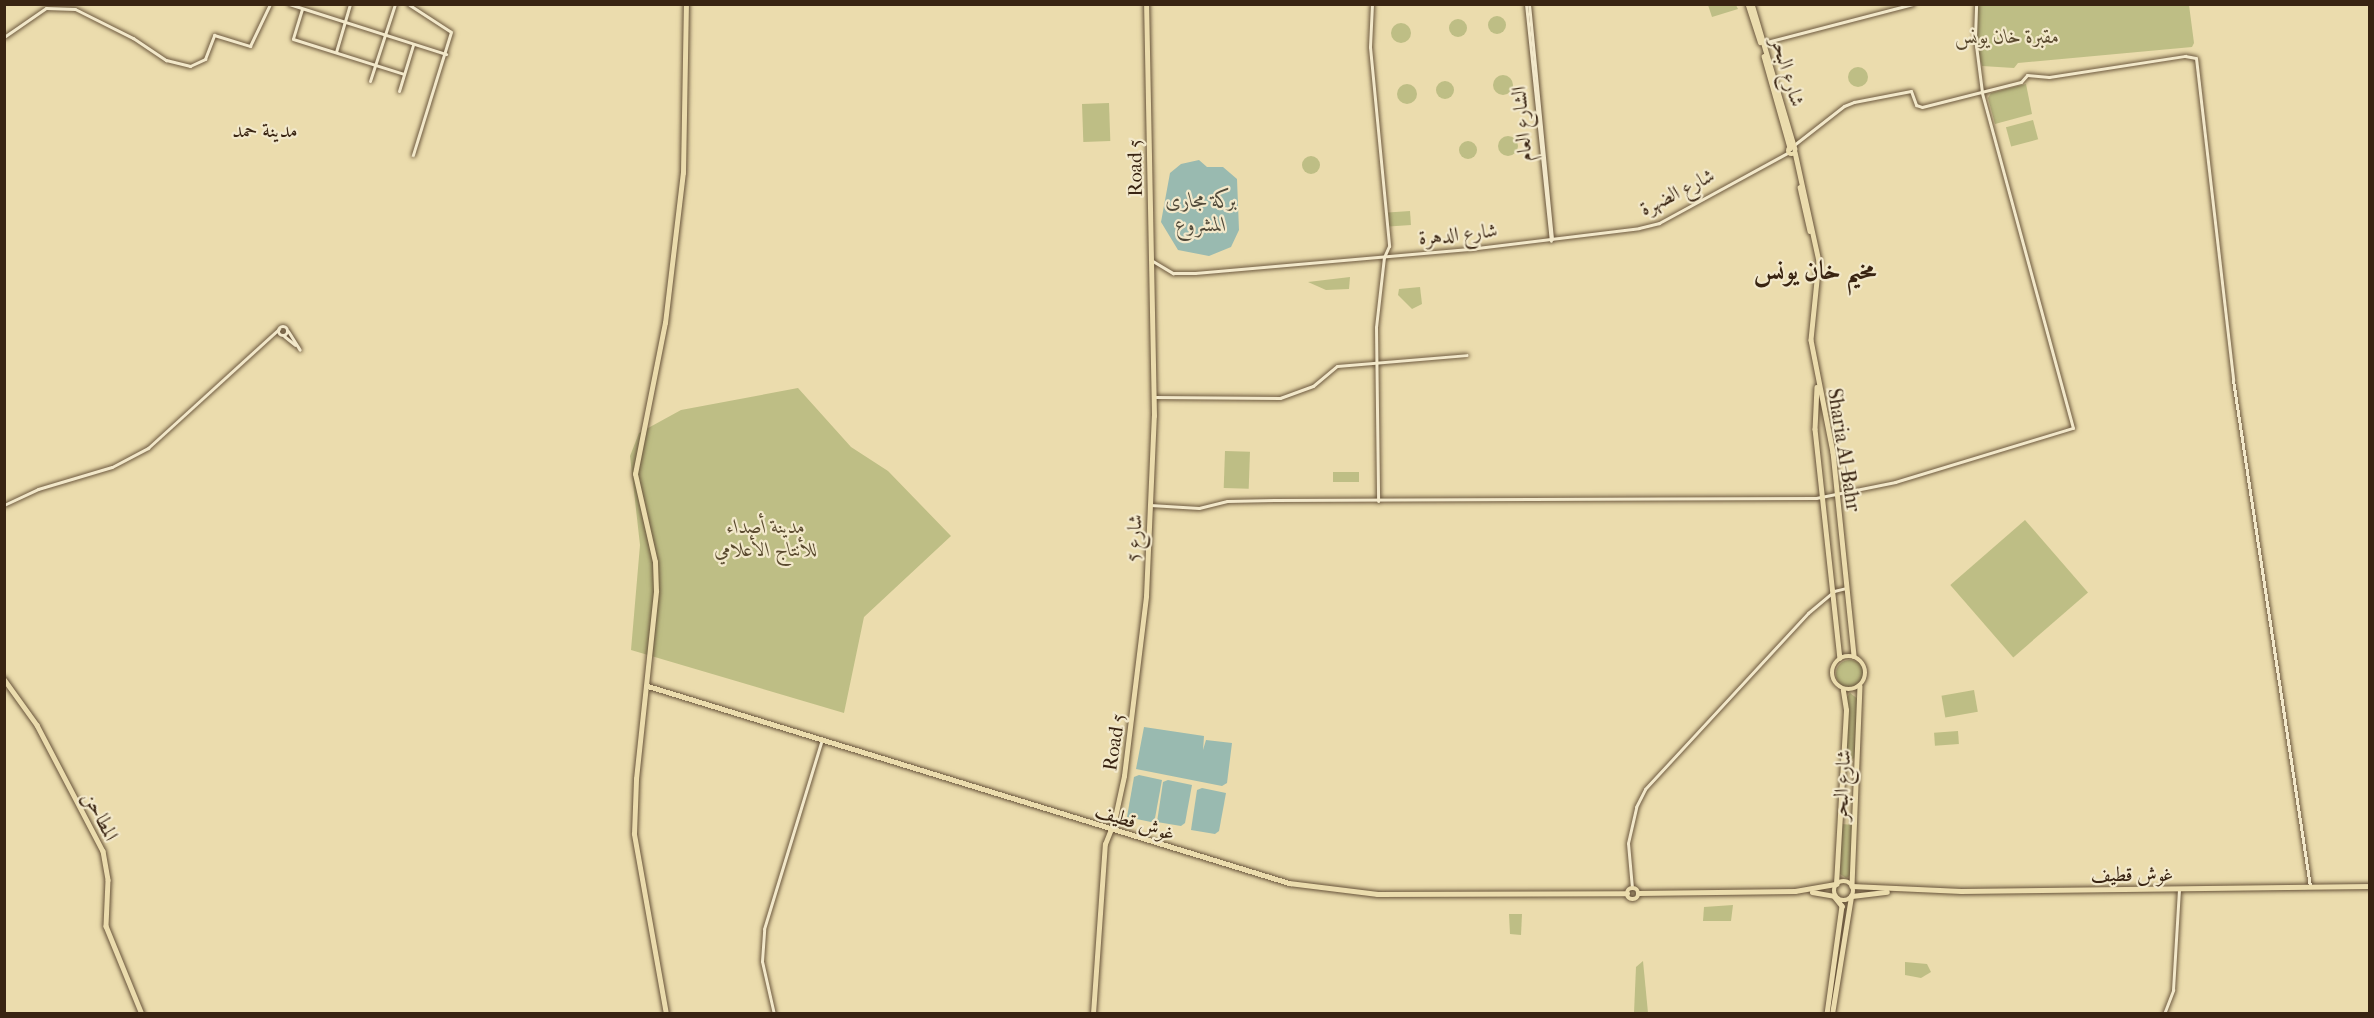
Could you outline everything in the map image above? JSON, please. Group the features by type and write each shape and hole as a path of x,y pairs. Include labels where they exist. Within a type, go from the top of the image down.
{"main road":[{"path":"666,1014 634,834 636,779 655,620 655,562 635,468 665,323 683,174 686,4"},
{"name":"Road 5","path":"1146,4 1154,397"},
{"name":"شارع البحر","path":"1750,4 1793,150 1816,244 1817,284 1811,340 1818,381"},
{"name":"شارع البحر","path":"1750,4 1793,150"},
{"name":"Sharia Al-Bahr","path":"1818,381 1828,421 1838,494 1854,656"},
{"name":"Sharia Al-Bahr","path":"1818,381 1814,420 1840,658"},
{"name":"شارع 5","path":"1138,680 1150,505 1154,397"},
{"path":"1854,656 1863,662 1866,672 1860,686 1844,690 1834,683 1831,672 1840,658 1854,656"},
{"name":"المطاحن","path":"4,679 37,725 103,851 108,880 106,926 142,1014"},
{"name":"Road 5","path":"1109,829 1116,809 1138,680"},
{"name":"غوش قطيف","path":"648,686 822,742 1262,876 1332,890 1377,894 1630,891 1632,899 1638,893"},
{"name":"شارع البحر","path":"1851,897 1860,686"},
{"name":"شارع البحر","path":"1838,898 1836,884 1841,807 1844,690"},
{"path":"1841,807 1856,805"},
{"path":"1093,1014 1105,844 1109,829"},
{"name":"غوش قطيف","path":"1836,884 1844,881 1852,886 1895,890 2370,886"},
{"path":"1630,891 1638,893 1795,891 1836,884"},
{"name":"غوش قطيف","path":"1838,898 1895,890"},
{"path":"1795,891 1838,898 1842,906 1827,1014"},
{"path":"1832,1014 1851,897"}],"street":[{"path":"4,37 46,8 75,9 134,38 166,60 190,66 205,59 214,35 250,46 270,4"},
{"path":"289,4 446,54"},
{"path":"336,52 350,4"},
{"path":"370,81 395,4"},
{"path":"408,4 451,32 446,54 412,155"},
{"path":"1372,4 1369,39 1389,246 1384,257 1377,360 1378,501"},
{"name":"الشارع العام","path":"1527,4 1551,240"},
{"path":"1763,43 1913,4"},
{"path":"1150,505 1199,508 1227,501 1274,500 1823,497 1895,482 2073,428 1982,92 1975,37 1976,4"},
{"path":"302,9 293,39 404,74"},
{"path":"399,91 413,45"},
{"path":"1982,92 2021,82 2026,75 2049,77 2185,56 2197,60 2233,380 2310,886"},
{"name":"شارع الضهرة","path":"1536,241 1650,226 1793,150 1851,103 1911,91 1916,105 1922,107 1982,92"},
{"name":"شارع الدهرة","path":"1151,260 1165,270 1180,273 1384,257 1536,241"},
{"path":"4,505 38,489 112,467 148,448 270,341 279,329 284,327 288,330 300,350 282,335 279,329"},
{"path":"270,341 288,330"},
{"path":"1154,397 1281,398 1313,386 1337,366 1377,360 1467,355"},
{"path":"1630,891 1628,843 1636,807 1645,789 1776,645 1834,591 1848,588"},
{"path":"774,1014 762,961 764,929 822,742"},
{"path":"2164,1014 2173,990 2179,888"}],"green space":[{"path":"1708,5 1736,5 1738,9 1712,17"},
{"name":"مقبرة خان يونس","path":"1978,5 2189,5 2194,43 2192,47 2018,63 2014,68 1982,66 1977,46"},
{"path":"1497,16 1503,19 1506,25 1503,31 1497,34 1491,31 1488,25 1491,19"},
{"path":"1458,19 1464,22 1467,28 1464,34 1458,37 1452,34 1449,28 1452,22"},
{"path":"1401,23 1408,26 1411,33 1408,40 1401,43 1394,40 1391,33 1394,26"},
{"path":"1858,67 1865,70 1868,77 1865,84 1858,87 1851,84 1848,77 1851,70"},
{"path":"1503,75 1510,78 1513,85 1510,92 1503,95 1496,92 1493,85 1496,78"},
{"path":"1445,81 1451,84 1454,90 1451,96 1445,99 1439,96 1436,90 1439,84"},
{"path":"1407,84 1414,87 1417,94 1414,101 1407,104 1400,101 1397,94 1400,87"},
{"path":"2026,84 2032,114 1995,124 1988,98 1991,93"},
{"path":"1109,103 1110,141 1083,142 1082,104"},
{"path":"2033,120 2038,139 2011,147 2006,127"},
{"path":"1508,136 1515,139 1518,146 1515,153 1508,156 1501,153 1498,146 1501,139"},
{"path":"1468,141 1474,144 1477,150 1474,156 1468,159 1462,156 1459,150 1462,144"},
{"path":"1311,156 1317,159 1320,165 1317,171 1311,174 1305,171 1302,165 1305,159"},
{"path":"1410,211 1411,225 1389,227 1388,213"},
{"path":"1350,277 1349,289 1326,290 1308,282"},
{"path":"1420,287 1422,304 1412,309 1398,295 1399,289"},
{"name":"مدينة أصداء للأنتاج الأعلامي","path":"798,388 851,447 888,471 951,536 864,617 844,713 631,650 640,545 630,456 639,433 681,410"},
{"path":"1225,451 1250,452 1249,489 1224,488"},
{"path":"1333,472 1359,472 1359,482 1333,482"},
{"path":"2025,520 2088,592 2013,657 1950,585"},
{"path":"1850,660 1860,664 1864,674 1860,684 1850,688 1840,684 1836,674 1840,664"},
{"path":"1974,690 1978,712 1945,717 1942,696"},
{"path":"1850,693 1858,699 1856,756 1853,759 1847,755 1847,697"},
{"path":"1958,731 1959,744 1935,746 1934,733"},
{"path":"1842,824 1853,825 1850,876 1846,878 1840,874"},
{"path":"1733,905 1731,921 1703,921 1704,907"},
{"path":"1509,914 1522,914 1521,935 1510,934"},
{"path":"1643,961 1648,1013 1634,1013 1636,967"},
{"path":"1905,962 1927,964 1931,972 1921,978 1905,975"}],"water":[{"name":"بركة مجارى المشروع","path":"1199,160 1207,167 1223,167 1237,179 1239,230 1231,247 1209,256 1178,250 1161,222 1170,173 1181,164"},
{"path":"1144,727 1204,736 1203,750 1206,740 1232,743 1227,783 1222,786 1136,769"},
{"path":"1139,775 1162,780 1155,818 1151,822 1127,817 1134,777"},
{"path":"1168,780 1192,785 1185,823 1181,826 1157,822 1163,782"},
{"path":"1202,788 1226,793 1219,831 1215,834 1191,830 1197,790"}],"district":[{"name":"مدينة حمد","path":"265,130"},
{"name":"مخيم خان يونس","path":"1815,271"}]}
